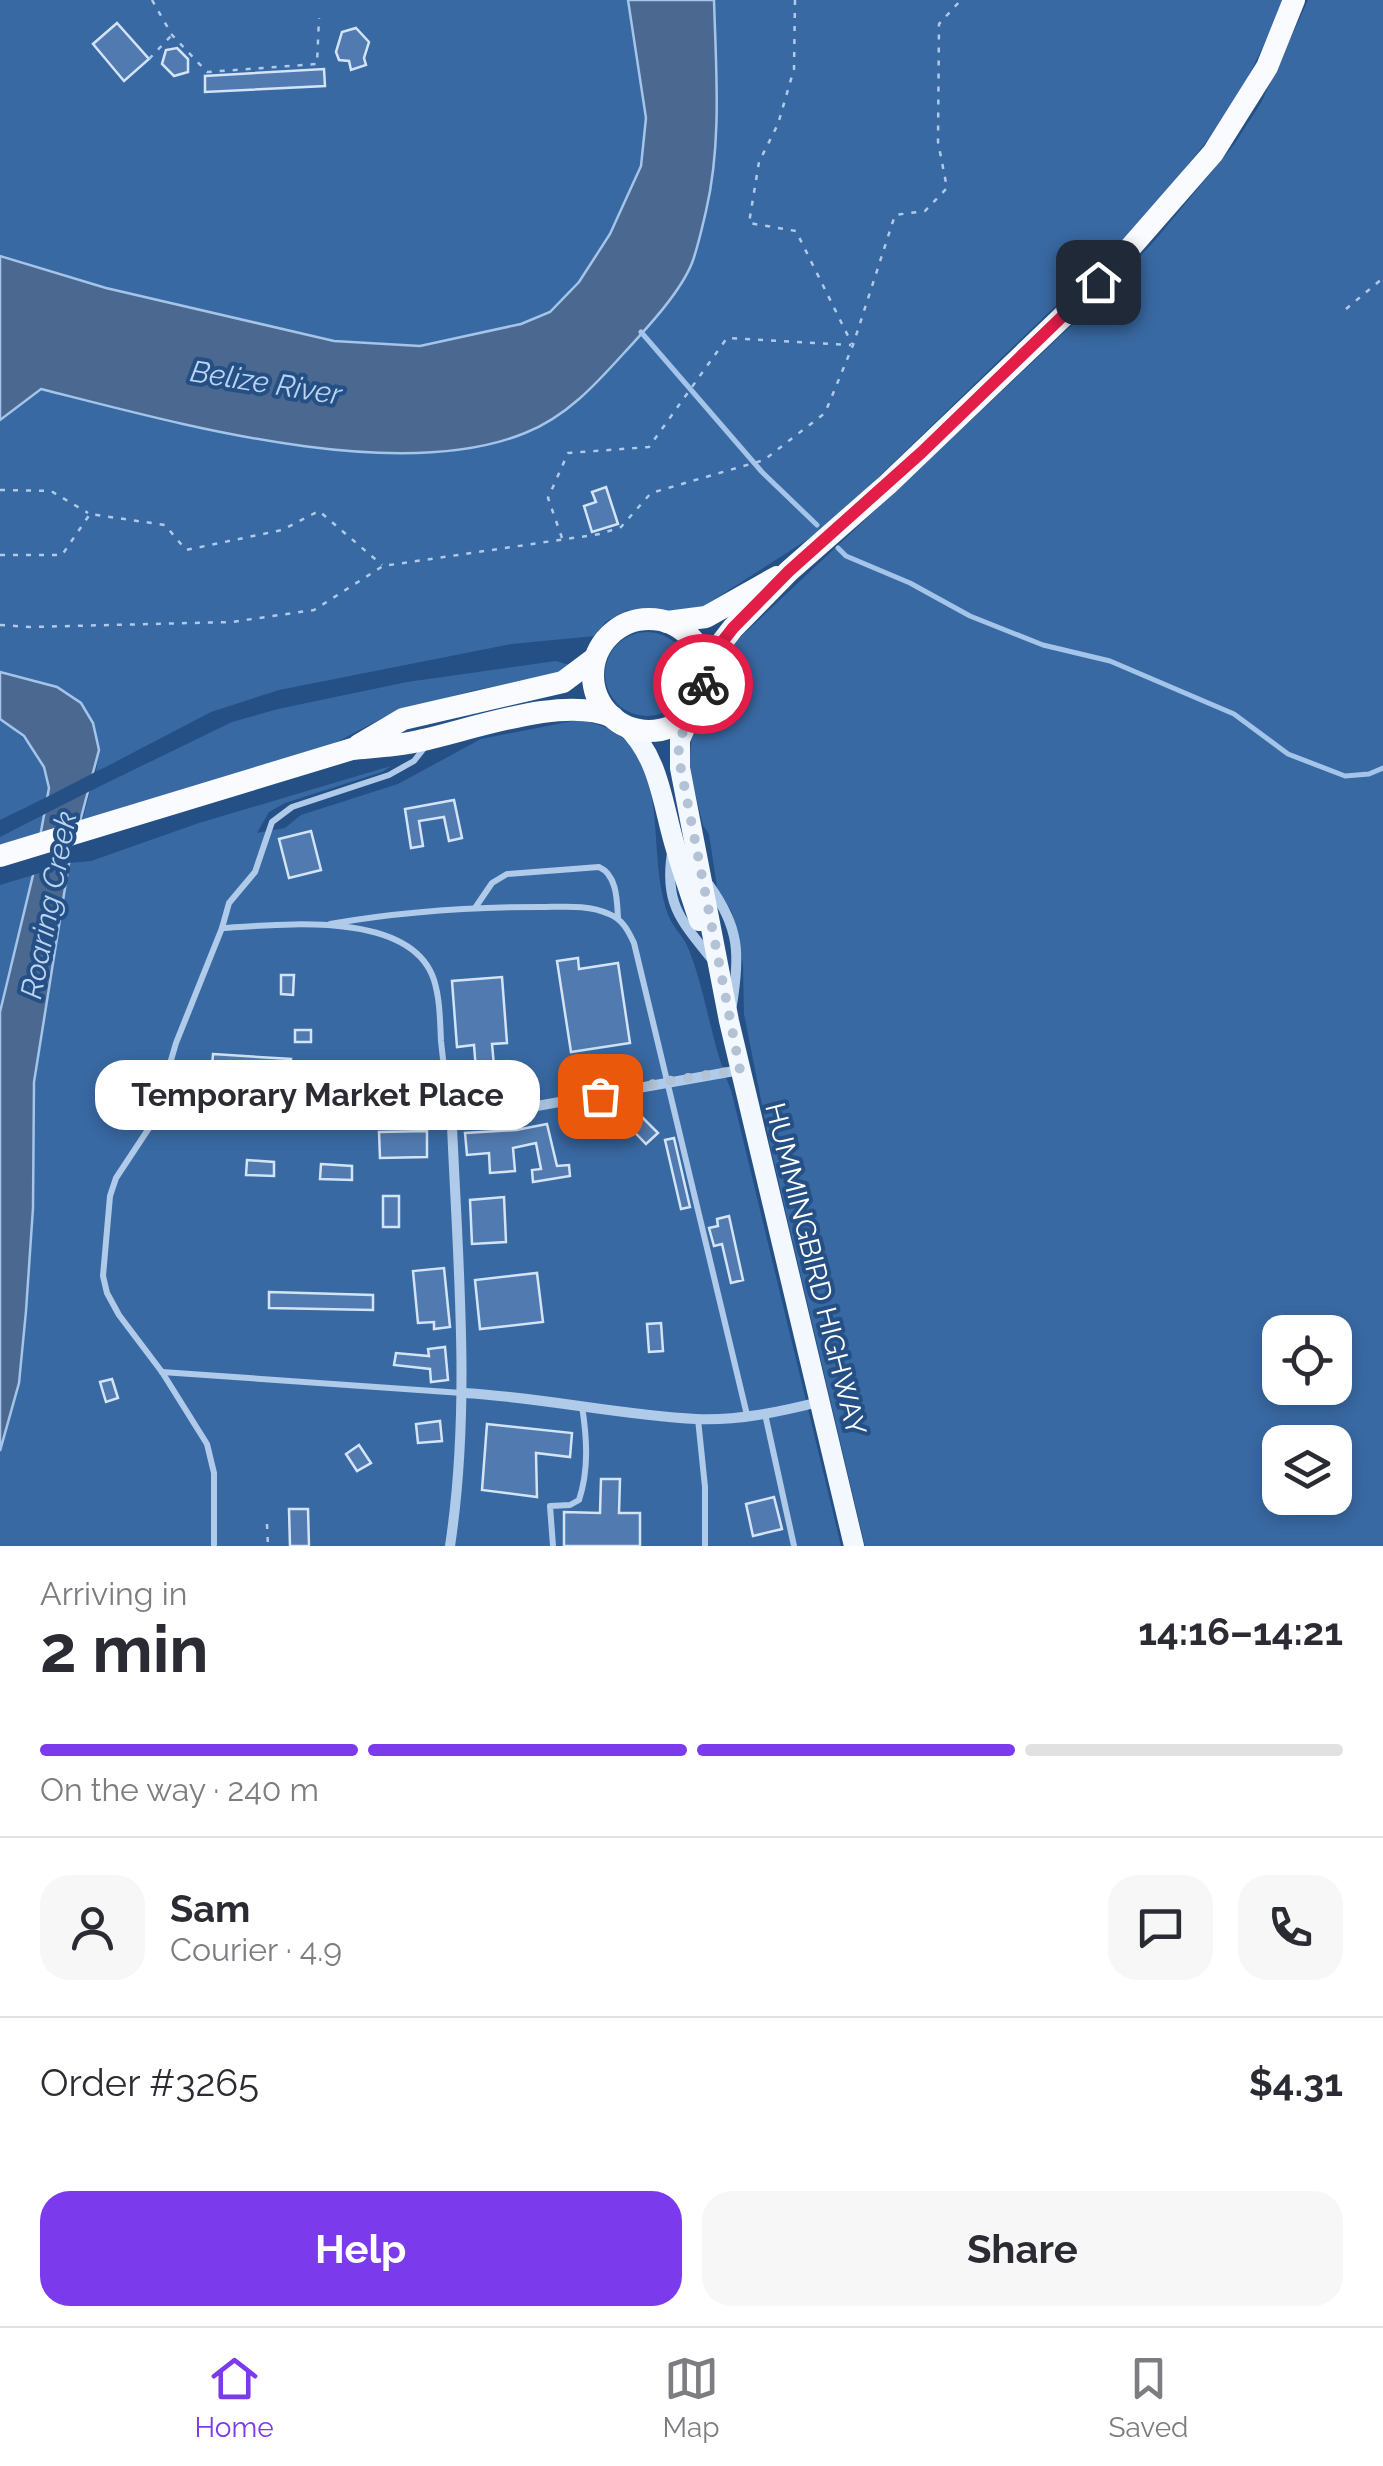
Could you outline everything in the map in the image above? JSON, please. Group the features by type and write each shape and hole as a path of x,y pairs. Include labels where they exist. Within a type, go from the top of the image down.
{"highway":[{"path":"0,856 352,749 432,738 565,708 598,710 644,730 676,723 694,707 718,645 789,571 922,452 1123,256 1213,153 1267,67 1294,0"},
{"path":"352,749 403,720 562,682 595,658 610,635 627,624 647,619 667,622 706,617 789,571"},
{"path":"667,622 683,630 695,644 704,677"},
{"path":"595,658 596,694 619,721"}],"main road":[{"name":"HUMMINGBIRD HIGHWAY","path":"694,707 684,726 678,754 727,1012 854,1546"},
{"name":"HUMMINGBIRD HIGHWAY","path":"619,721 640,742 656,770 727,1012"}],"street":[{"path":"450,1546 461,1456 463,1393 452,1126 497,1113 740,1070"},
{"path":"463,1393 698,1419 764,1414 820,1402"}],"lane":[{"path":"214,1546 214,1473 207,1444 107,1293 103,1276 105,1228 116,1178 153,1122 176,1043 229,903 256,872 266,835 281,812 389,775 414,761 432,738"},
{"path":"474,908 498,877 599,867 608,871 618,918 634,942 748,1415"},
{"path":"222,928 330,924 380,915 474,908 575,907 607,912 618,918"},
{"path":"305,1090 452,1126 437,994 427,965 412,950 389,938 330,924"},
{"path":"162,1372 463,1393"},
{"path":"553,1546 550,1506 570,1505 579,1500 585,1483 582,1406"},
{"path":"764,1414 794,1546"},
{"path":"698,1419 705,1487 705,1546"}],"path":[{"path":"152,0 172,35 207,72 317,64 319,18"},
{"path":"795,0 794,69 778,124 759,162 749,223 796,231 853,345"},
{"path":"0,625 232,622 314,610 383,566 600,534 621,527 651,493 764,460 825,413 853,345 894,215 925,210 947,188 938,142 939,24 961,0"},
{"path":"149,59 172,35"},
{"path":"1346,309 1383,278"},
{"path":"562,540 548,498 568,453 649,447 727,338 853,345"},
{"path":"0,490 51,492 90,514 165,525 186,550 282,530 319,511 383,566"},
{"path":"0,555 62,555 90,514"},
{"path":"267,1524 268,1546"}],"shaded area":[{"path":"0,0 628,0 646,118 641,166 610,234 579,282 550,312 521,324 420,346 334,341 106,288 0,256"},
{"path":"714,0 1285,0 1243,88 1214,132 1142,222 827,527 696,611 628,610 605,622 595,636 511,644 279,690 211,712 96,772 99,750 57,687 0,672 0,420 41,389 176,423 328,448 399,454 447,451 526,433 642,333 691,265 707,208 717,129"},
{"path":"1308,0 1383,0 1383,1546 865,1546 770,1145 744,1014 743,964 732,912 717,887 709,834 703,825 689,767 692,735 716,667 731,646 1104,295 1233,146 1261,103"},
{"path":"647,632 670,639 682,651 689,674 682,697 670,709 647,716 624,709 612,697 605,674 612,651 624,639"},
{"path":"556,661 569,665 556,674 471,691 388,715 333,744 82,822 90,791 232,722 407,682"},
{"path":"0,719 34,751 45,772 49,796 0,820"},
{"path":"578,720 611,730 632,747 645,771 652,798 661,889 669,917 695,967 731,1090 841,1546 0,1546 0,1451 19,1383 33,1208 34,1082 69,863 91,861 199,823 391,766 285,803 269,812 257,833 285,828 301,815 398,784 481,739"},
{"path":"45,814 39,834 0,847 0,837"},
{"path":"33,875 3,995 0,1012 0,885"}],"water":[{"name":"Belize River","path":"628,0 714,0 717,106 711,185 696,251 679,286 602,377 554,418 525,433 472,448 413,453 284,443 41,389 0,420 0,256 106,288 334,341 420,346 521,324 550,312 579,282 610,234 641,166 646,118"},
{"name":"Roaring Creek","path":"0,672 57,687 81,703 93,723 99,750 69,863 34,1082 33,1208 26,1311 19,1383 0,1451 0,1012 49,788 44,767 24,736 0,719"}],"pier":[{"path":"101,769 96,788 39,817 43,799"},
{"path":"87,820 75,861 27,877 33,836"}],"building":[{"path":"117,23 149,59 124,81 93,44"},
{"path":"356,28 369,42 366,65 351,70 349,61 339,60 336,52 342,32"},
{"path":"177,48 188,59 188,72 174,76 162,64 166,50"},
{"path":"324,69 325,86 205,92 205,76"},
{"path":"606,487 618,524 592,532 584,506 596,502 592,492"},
{"path":"454,800 462,838 449,841 444,817 419,821 423,846 411,848 405,809"},
{"path":"311,831 321,870 289,878 279,839"},
{"path":"578,958 579,969 618,963 630,1043 571,1052 557,961"},
{"path":"281,975 294,975 293,995 281,994"},
{"path":"502,977 507,1043 492,1044 495,1076 510,1074 512,1093 478,1096 474,1045 457,1047 452,981"},
{"path":"295,1030 311,1030 311,1042 295,1042"},
{"path":"213,1054 291,1059 286,1124 208,1118"},
{"path":"634,1109 658,1133 646,1144 623,1120"},
{"path":"547,1124 557,1166 569,1165 570,1176 533,1182 532,1170 541,1169 536,1143 513,1148 515,1171 490,1173 489,1153 467,1155 465,1133"},
{"path":"427,1131 427,1157 380,1158 379,1132"},
{"path":"674,1138 690,1207 681,1209 665,1140"},
{"path":"247,1160 274,1162 274,1176 246,1175"},
{"path":"321,1164 352,1166 352,1180 320,1179"},
{"path":"383,1196 399,1196 399,1227 383,1227"},
{"path":"504,1197 506,1242 472,1244 470,1200"},
{"path":"729,1216 743,1280 731,1283 722,1244 714,1246 709,1228 718,1226 717,1219"},
{"path":"444,1268 450,1327 434,1329 434,1322 418,1323 413,1271"},
{"path":"537,1273 543,1322 480,1329 475,1280"},
{"path":"269,1292 373,1295 373,1310 269,1308"},
{"path":"661,1323 663,1351 649,1352 647,1324"},
{"path":"445,1347 448,1380 431,1382 430,1369 394,1365 396,1353 429,1356 428,1349"},
{"path":"112,1379 118,1398 106,1402 100,1382"},
{"path":"440,1421 442,1441 418,1443 416,1424"},
{"path":"487,1424 572,1433 570,1457 536,1453 537,1497 482,1490"},
{"path":"359,1445 371,1463 357,1471 346,1454"},
{"path":"601,1479 620,1479 619,1513 640,1513 640,1546 564,1546 564,1512 600,1513"},
{"path":"774,1497 782,1529 753,1536 746,1504"},
{"path":"289,1509 308,1509 309,1546 290,1546"}],"waterway":[{"path":"641,332 762,472 817,525"},
{"path":"838,548 846,556 910,583 970,616 1043,645 1110,661 1234,714 1288,754 1345,776 1383,768"}],"way so far":[{"path":"600,1096 740,1070 678,754 684,726 703,684"}],"place":[{"name":"Temporary Market Place","path":"600,1096"}],"route":[{"path":"703,684 718,645 789,571 888,484 1098,282"}]}
